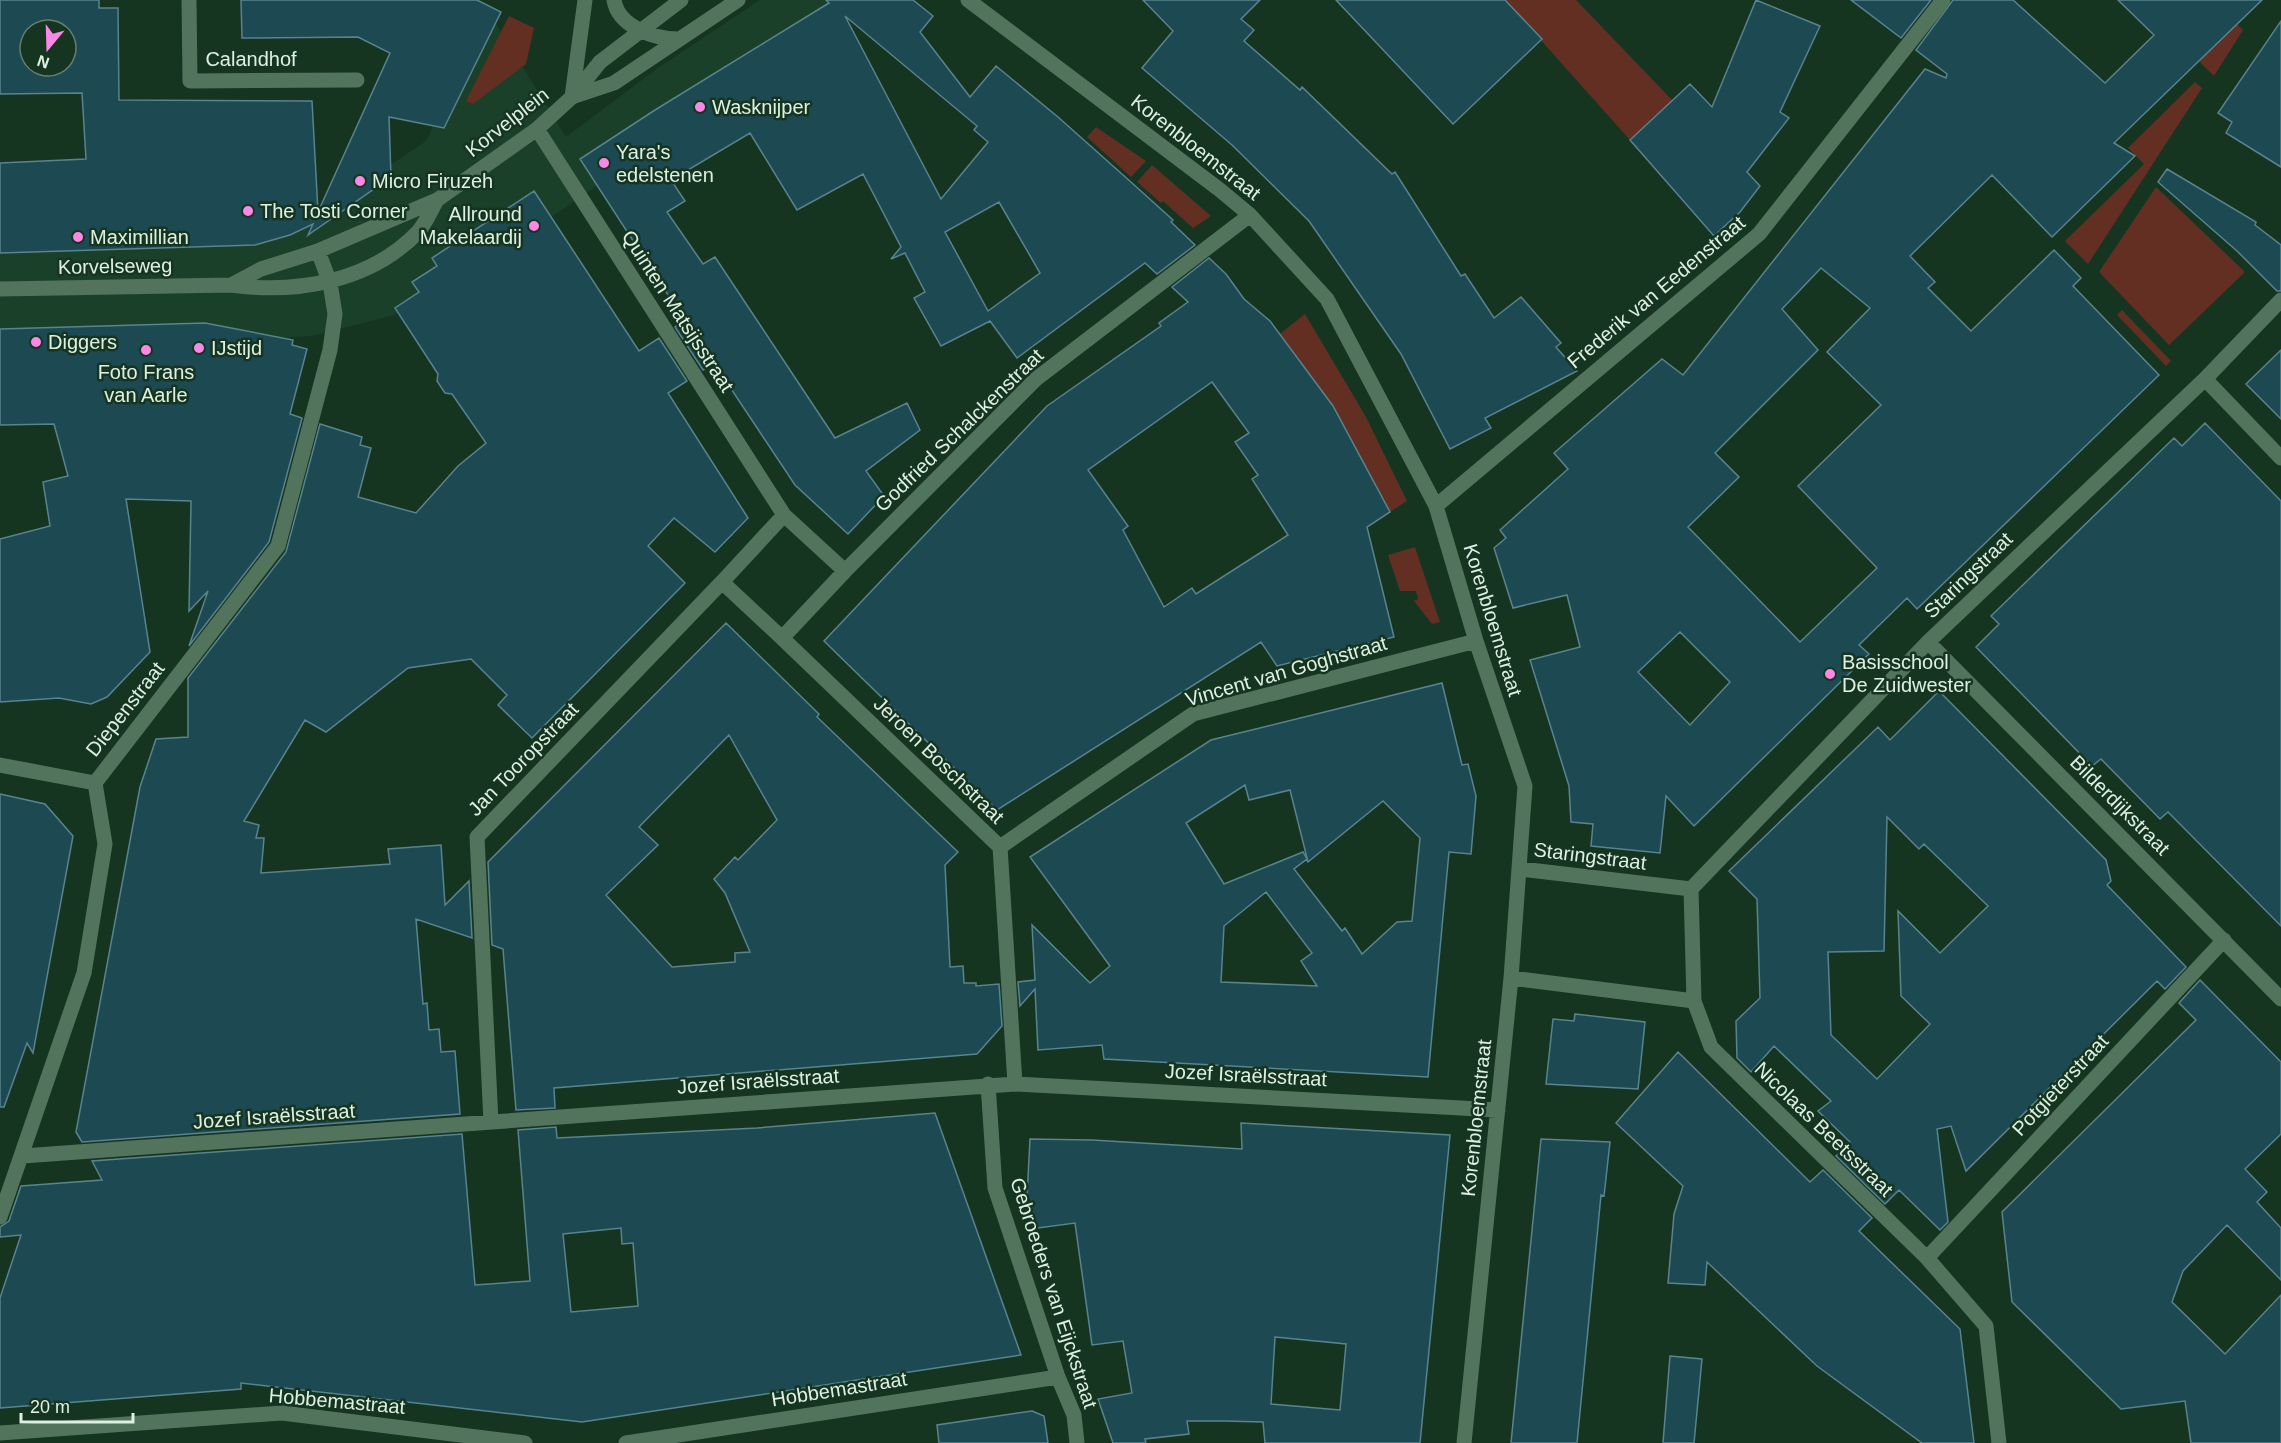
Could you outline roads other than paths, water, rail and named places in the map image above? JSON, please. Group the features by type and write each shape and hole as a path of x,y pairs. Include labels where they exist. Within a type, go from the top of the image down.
{"street":[{"name":"Calandhof","path":"189,0 190,81 357,80"},
{"name":"Korvelplein","path":"572,96 585,0"},
{"path":"614,0 615,7 639,32 662,39 678,39"},
{"name":"Korvelplein","path":"318,251 436,200 537,129 572,96 600,62 681,0"},
{"name":"Korvelplein","path":"572,96 614,83 738,0"},
{"name":"Korenbloemstraat","path":"968,0 1250,215 1327,299 1436,506 1476,641 1525,786 1521,869 1511,978 1464,1443"},
{"name":"Frederik van Eedenstraat","path":"1436,506 1759,234 1943,0"},
{"name":"Quinten Matsijsstraat","path":"537,129 784,515 844,571"},
{"name":"Korvelplein","path":"330,283 388,257 419,230 436,200"},
{"name":"Godfried Schalckenstraat","path":"782,638 844,571 1036,379 1250,215"},
{"name":"Diepenstraat","path":"0,1217 23,1156 84,974 105,844 95,783 278,546 330,350 335,314 330,283 318,251"},
{"name":"Korvelseweg","path":"231,285 261,269 318,251"},
{"name":"Korvelseweg","path":"0,289 231,285 264,290 330,283"},
{"name":"Staringstraat","path":"1521,869 1691,889 1928,642 2205,379 2281,300"},
{"path":"2205,379 2281,458"},
{"name":"Jan Tooropstraat","path":"490,1122 477,837 784,515"},
{"name":"Jeroen Boschstraat","path":"722,582 1000,848 1015,1084"},
{"name":"Vincent van Goghstraat","path":"1000,848 1193,714 1476,641"},
{"name":"Bilderdijkstraat","path":"1928,642 2281,999"},
{"path":"0,765 95,783"},
{"path":"1511,978 1694,1001 1691,889"},
{"name":"Potgieterstraat","path":"1927,1258 2224,940"},
{"name":"Nicolaas Beetsstraat","path":"1694,1001 1711,1047 1927,1258 1986,1326 1999,1443"},
{"name":"Jozef Israëlsstraat","path":"23,1156 988,1084 1498,1110"},
{"name":"Gebroeders van Eijckstraat","path":"988,1084 994,1188 1058,1377 1074,1415 1077,1443"},
{"name":"Hobbemastraat","path":"626,1443 1058,1377"},
{"name":"Hobbemastraat","path":"0,1433 282,1413 525,1443"}],"place":[{"name":"Wasknijper","path":"700,107"},
{"name":"Yara's edelstenen","path":"604,163"},
{"name":"Micro Firuzeh","path":"360,181"},
{"name":"The Tosti Corner","path":"248,211"},
{"name":"Allround Makelaardij","path":"534,226"},
{"name":"Maximillian","path":"78,237"},
{"name":"Diggers","path":"36,342"},
{"name":"IJstijd","path":"199,348"},
{"name":"Foto Frans van Aarle","path":"146,350"},
{"name":"Basisschool De Zuidwester","path":"1830,674"}]}
